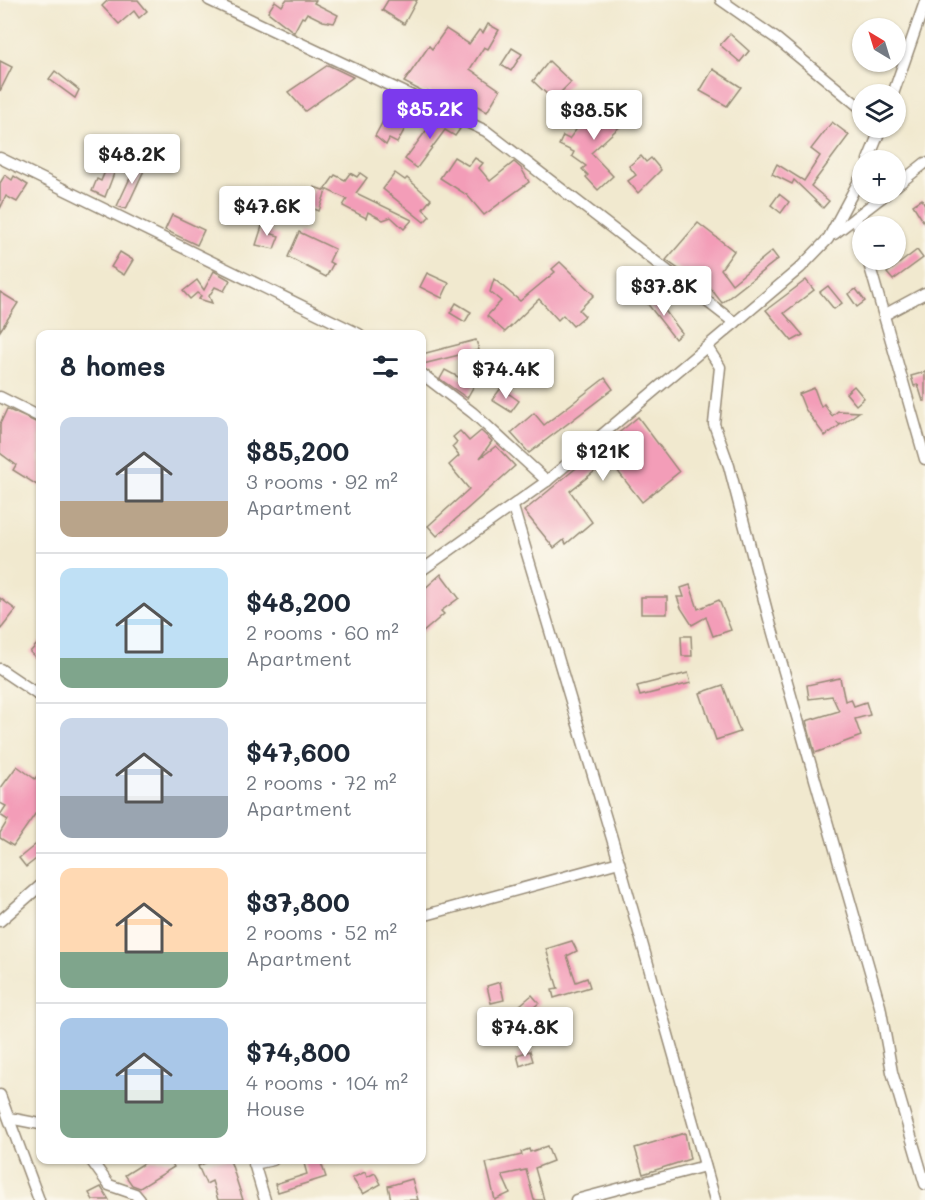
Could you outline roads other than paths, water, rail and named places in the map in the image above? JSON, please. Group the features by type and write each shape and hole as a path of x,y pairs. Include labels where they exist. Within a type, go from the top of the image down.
{"street":[{"path":"209,0 228,4 486,130 735,323"},
{"path":"721,0 777,39 852,101"},
{"path":"896,84 925,2"},
{"path":"0,158 351,330"},
{"path":"906,178 925,163"},
{"path":"828,239 852,194"},
{"path":"857,216 873,204"},
{"path":"426,567 547,481 801,268 828,239 852,220"},
{"path":"871,270 925,459"},
{"path":"884,315 925,293"},
{"path":"707,347 720,367 714,424 729,466 774,640 880,1006 892,1072 925,1184"},
{"path":"426,377 473,413 547,481"},
{"path":"0,397 36,415"},
{"path":"513,507 619,862 715,1200"},
{"path":"0,669 36,693"},
{"path":"426,915 619,862"},
{"path":"0,921 36,890"},
{"path":"0,1095 39,1200"},
{"path":"9,1118 36,1123"},
{"path":"95,1164 109,1185 135,1194 140,1200"},
{"path":"255,1164 265,1200"},
{"path":"576,1200 705,1166"}]}
